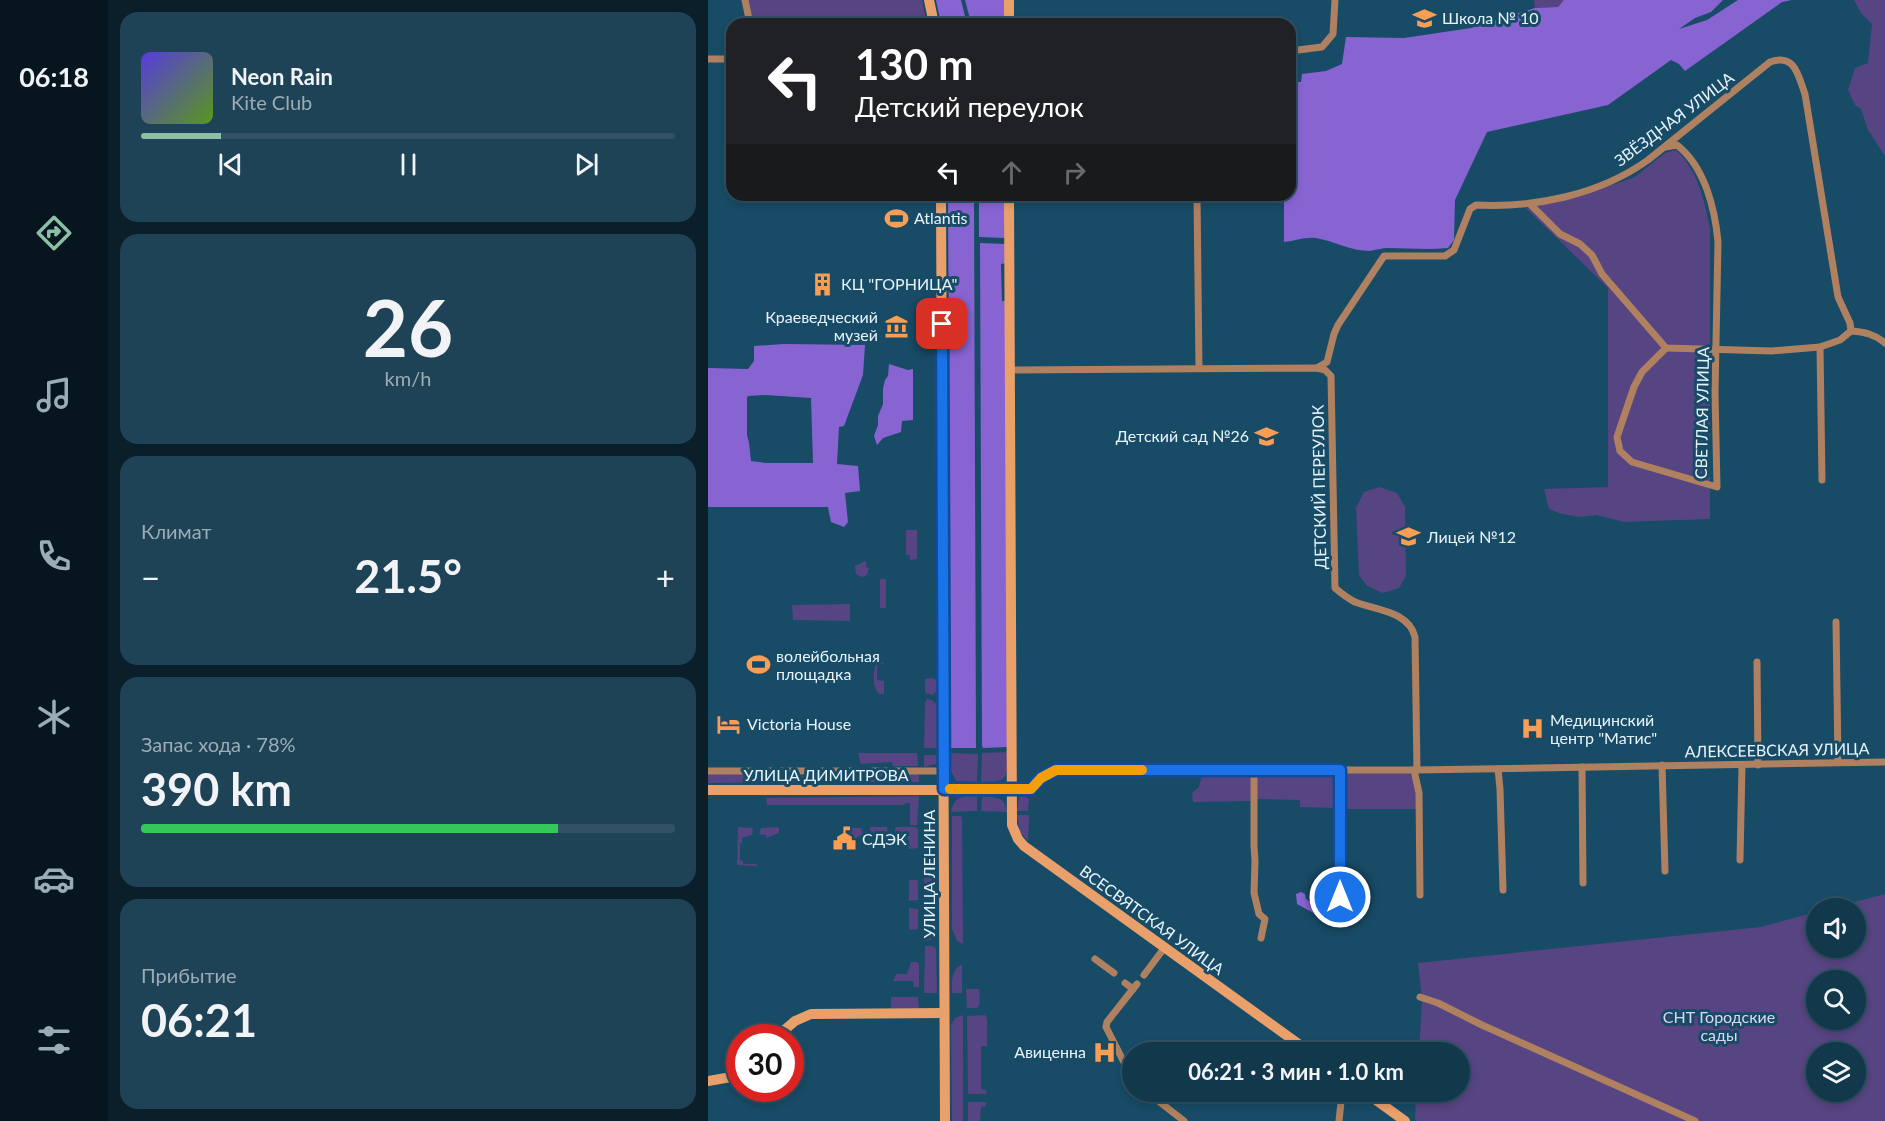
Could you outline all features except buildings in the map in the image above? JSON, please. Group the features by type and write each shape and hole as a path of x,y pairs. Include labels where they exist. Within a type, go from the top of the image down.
{"street":[{"path":"745,0 749,18"},
{"path":"929,0 933,18"},
{"path":"1009,0 1009,18"},
{"path":"1296,50 1322,47 1333,34 1335,0"},
{"path":"708,59 726,59"},
{"name":"ЗВЁЗДНАЯ УЛИЦА","path":"1317,368 1327,362 1338,325 1378,261 1384,256 1445,256 1454,250 1470,209 1476,205 1530,204 1612,182 1664,147 1770,62 1785,59 1794,66 1805,94 1838,297 1850,323 1851,332"},
{"name":"СВЕТЛАЯ УЛИЦА","path":"1664,147 1677,145 1688,154 1704,182 1716,222 1718,242 1717,487 1632,462 1620,451 1617,437 1634,387 1642,372 1666,348"},
{"name":"УЛИЦА ЛЕНИНА","path":"941,201 945,1121"},
{"name":"ВСЕСВЯТСКАЯ УЛИЦА","path":"1009,201 1012,825 1024,846 1296,1042"},
{"path":"1197,201 1199,368"},
{"path":"1530,204 1560,234 1580,244 1592,255 1602,274 1666,348 1772,351 1820,347 1840,340 1851,332 1864,332 1877,336 1885,344"},
{"path":"1820,347 1822,480"},
{"path":"1010,370 1317,368"},
{"name":"ДЕТСКИЙ ПЕРЕУЛОК","path":"1317,368 1325,370 1330,376 1335,588 1354,602 1401,618 1413,629 1416,770"},
{"path":"1836,622 1838,762"},
{"path":"1757,662 1758,765"},
{"name":"АЛЕКСЕЕВСКАЯ УЛИЦА","path":"1416,770 1885,762"},
{"path":"1662,765 1665,871"},
{"path":"1740,860 1742,765"},
{"path":"1582,766 1583,883"},
{"path":"1498,769 1503,890"},
{"path":"1012,790 1031,789 1041,778 1056,770 1416,770 1419,793 1420,895"},
{"path":"1254,770 1254,893 1259,914 1265,919 1260,938"},
{"path":"1340,770 1340,897"},
{"path":"708,771 944,771"},
{"name":"УЛИЦА ДИМИТРОВА","path":"708,790 1012,790"},
{"path":"1144,975 1166,947"},
{"path":"1095,959 1114,974"},
{"path":"1122,1058 1106,1027 1107,1022 1135,987 1125,983"},
{"path":"1420,997 1438,1003 1492,1030 1695,1121"},
{"path":"791,1024 802,1017 816,1013 944,1013"},
{"path":"708,1081 726,1078"},
{"path":"1160,1102 1184,1121"},
{"path":"1340,1121 1341,1102"},
{"path":"1379,1102 1405,1121"}],"green space":[{"path":"748,0 922,0 926,18 752,18"},
{"path":"1534,0 1564,0 1558,7 1535,8"},
{"path":"1854,0 1885,0 1885,156 1868,130 1861,109 1855,105 1848,90 1855,68 1868,63 1872,24 1861,13"},
{"path":"1676,150 1695,176 1710,228 1710,519 1624,522 1596,515 1580,517 1562,514 1549,509 1544,489 1608,487 1608,288 1526,208 1575,198 1635,177 1665,153"},
{"path":"1379,487 1397,493 1405,507 1406,576 1399,588 1383,593 1367,586 1359,575 1356,508 1364,492"},
{"path":"906,530 917,530 917,559 910,560 910,555 906,555"},
{"path":"865,561 866,567 869,568 867,575 862,577 856,574 855,566"},
{"path":"880,579 886,579 886,608 880,608"},
{"path":"850,604 850,621 793,620 792,605"},
{"path":"879,658 884,664 877,664 877,680 884,681 884,694 879,694 874,681 874,671"},
{"path":"925,679 937,680 937,691 933,695 925,693"},
{"path":"927,699 937,705 937,748 924,748"},
{"path":"1008,752 1005,777 997,781 981,782 982,753"},
{"path":"858,753 917,753 918,765 893,766 892,762 861,764"},
{"path":"951,753 978,754 977,782 956,781 951,771"},
{"path":"924,755 937,755 936,764 924,767"},
{"path":"1247,773 1251,776 1251,801 1193,802 1192,793 1199,787 1202,774"},
{"path":"1260,773 1334,774 1337,776 1338,808 1300,807 1300,800 1256,799 1256,776"},
{"path":"1341,773 1413,774 1417,809 1342,809"},
{"path":"708,774 792,774 829,780 829,782 708,783"},
{"path":"867,774 919,774 919,782 866,782 864,778"},
{"path":"919,796 917,825 910,825 910,803 904,805 767,805 766,798"},
{"path":"977,796 977,811 951,812 957,800"},
{"path":"982,797 1002,800 1007,812 981,811"},
{"path":"1019,797 1029,799 1028,811 1017,811"},
{"path":"1017,815 1029,815 1028,841 1020,832"},
{"path":"952,816 961,816 962,819 963,944 957,941 952,929"},
{"path":"925,817 937,817 931,854 924,854"},
{"path":"738,827 753,828 752,835 742,838 740,860 743,864 757,864 756,866 737,865"},
{"path":"777,827 779,833 766,838 766,835 759,834 761,828"},
{"path":"870,827 887,827 888,833 875,837 870,834"},
{"path":"896,827 918,829 918,848 909,849 909,840 904,835 895,835"},
{"path":"842,828 861,828 863,834 855,838 847,838 847,835 841,834"},
{"path":"924,867 930,867 936,892 936,938 926,941 925,939"},
{"path":"909,880 918,882 918,900 909,901"},
{"name":"СНТ Городские сады","path":"1885,894 1885,1121 1415,1120 1416,1102 1470,1102 1470,1042 1420,1042 1422,999 1418,963 1761,927 1806,915 1806,958 1866,958 1866,899"},
{"path":"909,908 918,909 918,929 909,930"},
{"path":"925,946 933,946 936,949 937,993 924,993"},
{"path":"911,962 919,964 919,987 914,987 913,981 893,981 896,974 907,974"},
{"path":"962,964 962,993 952,993 954,973"},
{"path":"966,989 979,989 980,1003 977,1008 967,1008"},
{"path":"891,997 918,997 919,1008 891,1008"},
{"path":"963,1015 963,1121 952,1121 951,1025 955,1018"},
{"path":"985,1015 987,1018 987,1046 981,1046 981,1089 986,1090 987,1094 968,1094 967,1016"},
{"path":"968,1102 986,1102 986,1106 981,1107 980,1121 968,1121"}],"shaded area":[{"path":"936,0 961,0 966,18 940,18"},
{"path":"965,0 1005,0 1005,18 970,18"},
{"path":"1564,0 1723,0 1711,12 1695,18 1679,29 1707,20 1738,0 1792,0 1782,2 1685,71 1671,60 1608,105 1487,132 1455,200 1454,240 1448,248 1388,248 1370,251 1316,238 1284,242 1284,201 1296,201 1296,82 1301,82 1302,74 1326,71 1342,64 1346,37 1404,38 1471,28 1535,8 1558,7"},
{"path":"948,201 974,201 976,748 951,748"},
{"path":"979,201 1006,201 1006,238 979,237"},
{"path":"980,243 1006,244 1006,263 1001,264 1002,301 1006,301 1007,747 983,748 982,745"},
{"path":"865,345 863,375 844,426 839,427 837,464 858,466 860,491 845,493 848,522 844,527 831,522 828,507 708,507 708,368 748,369 754,361 754,346","holes":["748,396 811,398 813,463 751,461 747,435"]},
{"path":"889,364 908,370 913,369 913,420 902,421 901,432 883,438 877,445 874,436 883,404 883,389 888,376"},
{"path":"1301,892 1305,894 1306,899 1317,906 1330,905 1332,908 1340,908 1339,924 1328,921 1297,904 1296,894"}],"slow traffic":[{"path":"950,789 1031,789 1041,778 1056,770 1142,770"}],"place":[{"name":"Школа № 10","path":"1424,18"},
{"name":"Atlantis","path":"896,218"},
{"name":"КЦ \"ГОРНИЦА\"","path":"823,284"},
{"name":"Краеведческий музей","path":"896,326"},
{"name":"Детский сад №26","path":"1267,436"},
{"name":"Лицей №12","path":"1409,537"},
{"name":"волейбольная площадка","path":"758,665"},
{"name":"Victoria House","path":"729,724"},
{"name":"Медицинский центр \"Матис\"","path":"1532,729"},
{"name":"СДЭК","path":"844,839"},
{"name":"Авиценна","path":"1104,1052"}],"route":[{"path":"942,324 944,789 1031,789 1041,778 1056,770 1340,770 1340,897"}]}
